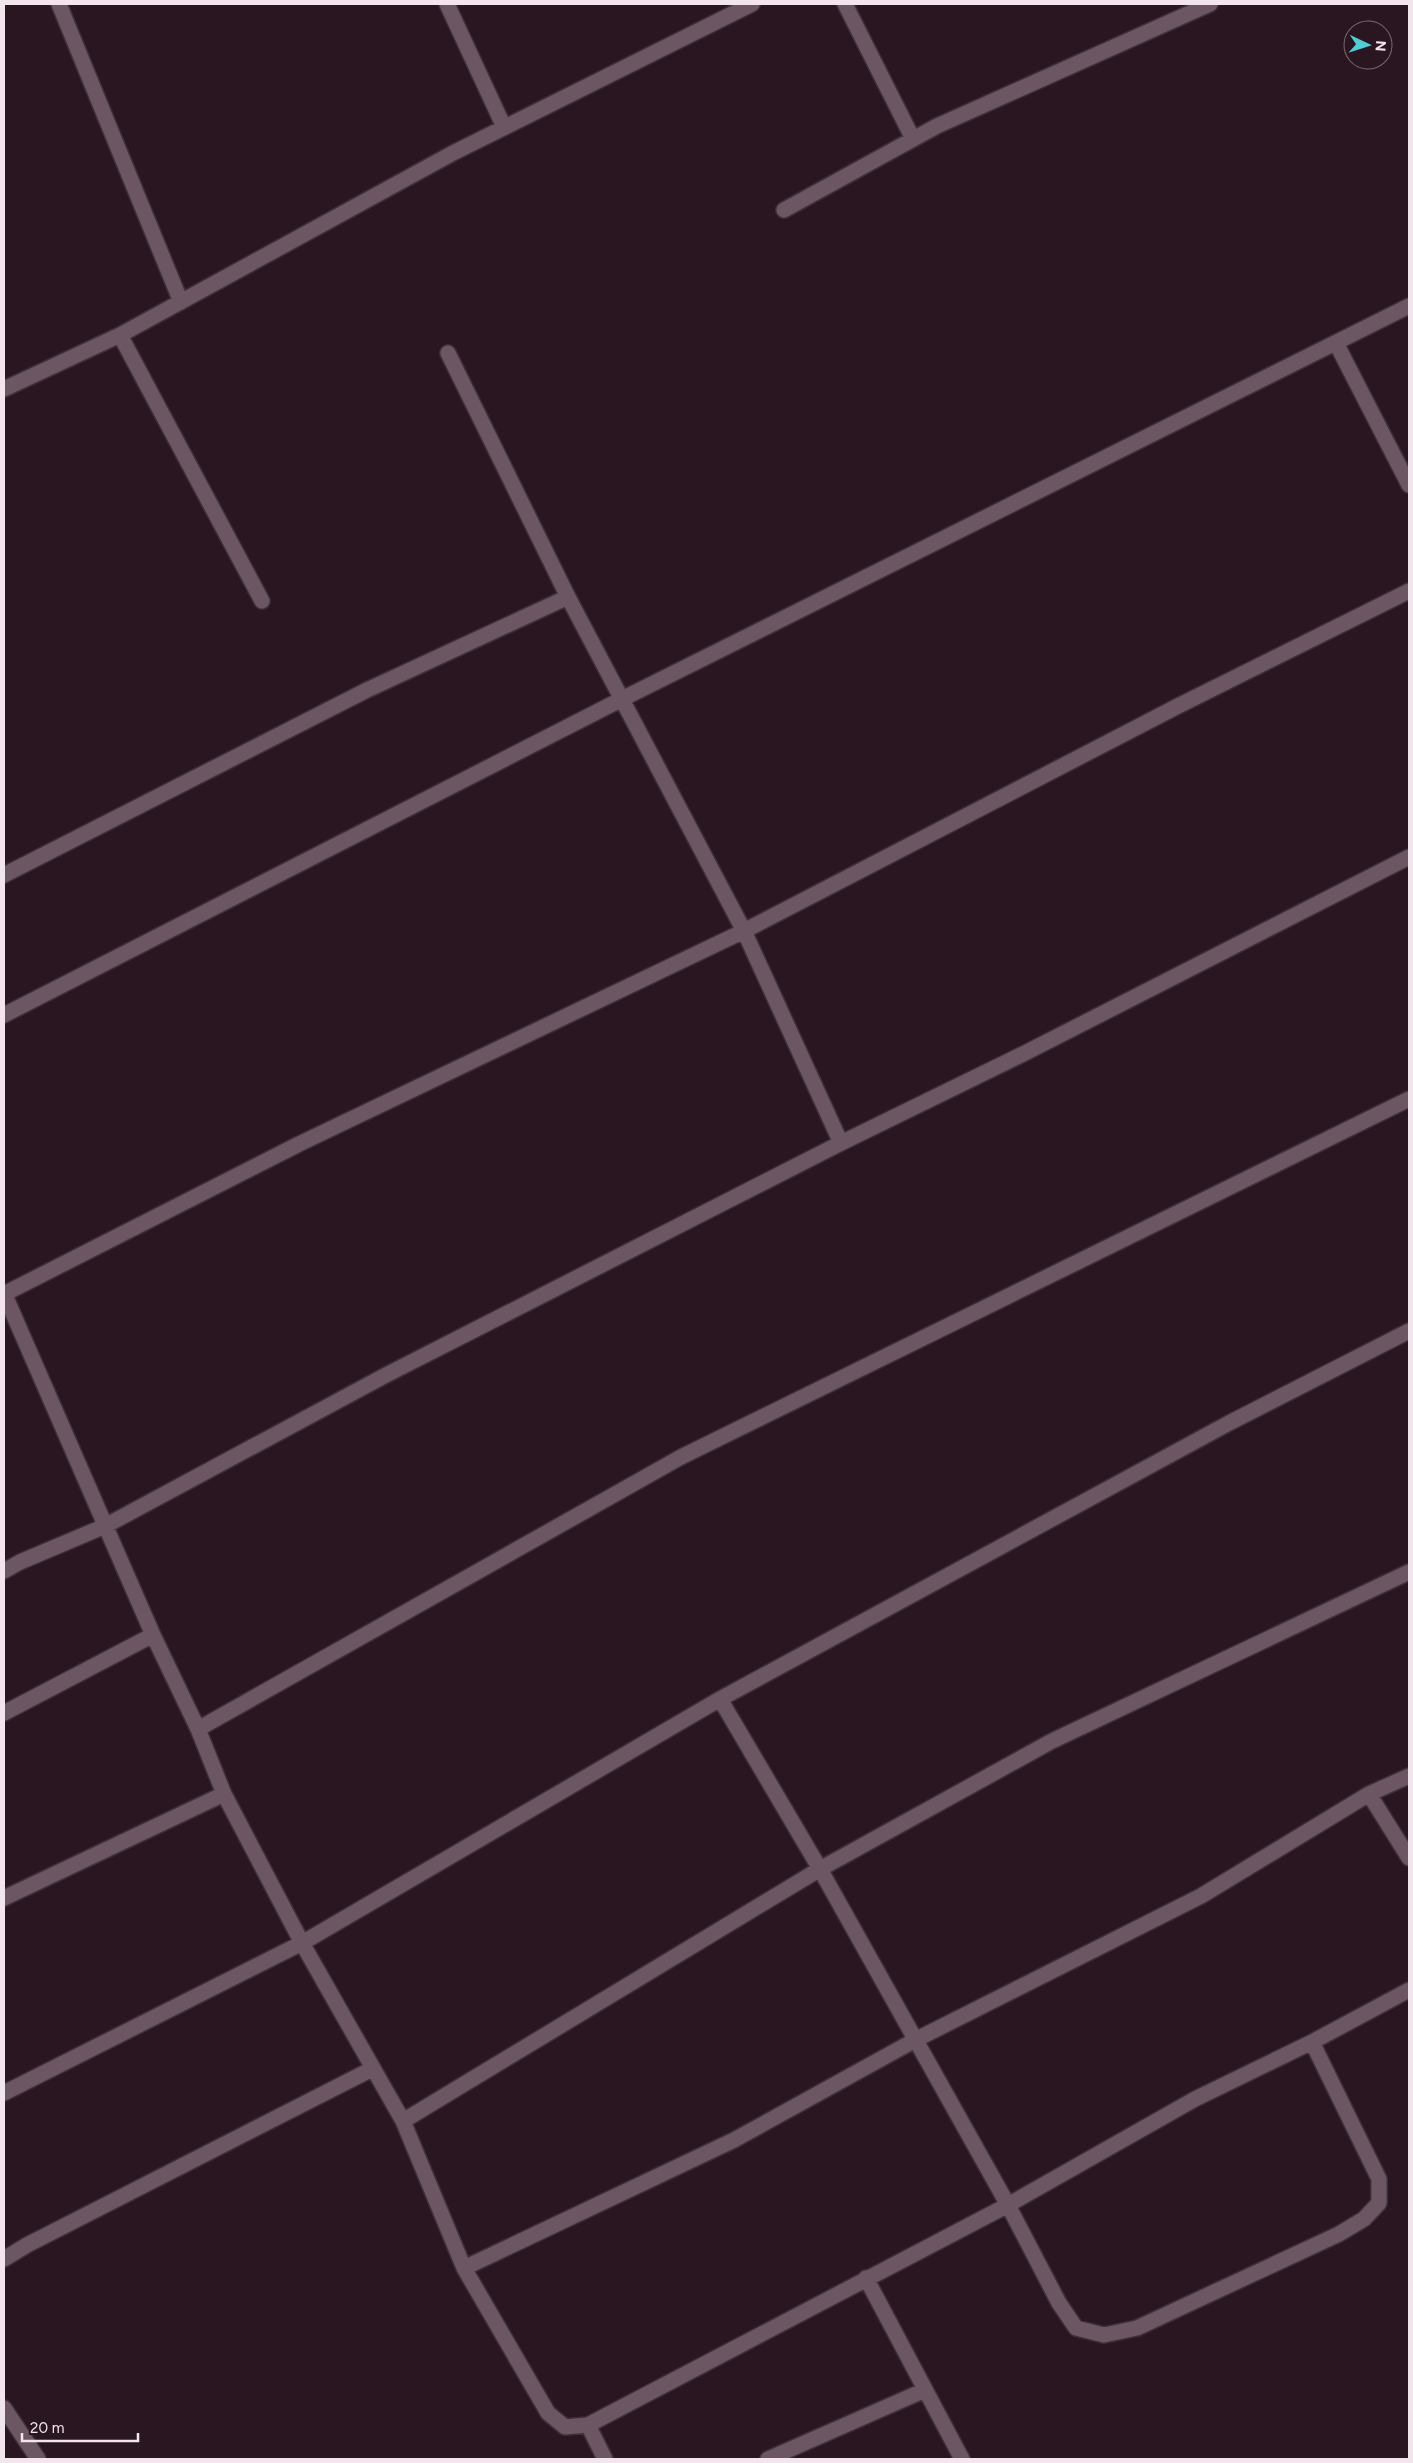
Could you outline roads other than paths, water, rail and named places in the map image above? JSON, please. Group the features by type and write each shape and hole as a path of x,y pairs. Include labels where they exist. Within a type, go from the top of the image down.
{"street":[{"path":"59,4 181,302"},
{"path":"447,4 504,127"},
{"path":"4,389 120,334 181,302 504,127 728,9 752,4"},
{"path":"845,4 913,139"},
{"path":"784,210 937,126 1210,4"},
{"path":"4,1015 622,698 1409,306"},
{"path":"120,334 262,601"},
{"path":"1336,343 1409,485"},
{"path":"448,353 568,597 744,931 841,1143"},
{"path":"1409,591 1169,711 744,931 299,1144 4,1294 153,1635 198,1729 224,1794 302,1943 403,2121 464,2268 548,2413 564,2427 588,2425 1008,2204 1195,2099 1312,2042 1409,1990"},
{"path":"4,875 367,690 568,597"},
{"path":"4,1571 20,1562 105,1526 386,1375 841,1143 1025,1053 1409,856"},
{"path":"198,1729 681,1457 1409,1099"},
{"path":"4,2093 302,1943 720,1698 1229,1423 1409,1331"},
{"path":"403,2121 820,1869 1052,1741 1409,1572"},
{"path":"4,1713 153,1635"},
{"path":"720,1698 820,1869 1008,2204 1059,2303 1076,2328 1104,2335 1137,2328 1339,2234 1364,2219 1379,2202 1379,2179 1312,2042"},
{"path":"464,2268 711,2151 916,2039 1201,1896 1369,1794 1409,1776"},
{"path":"4,1898 224,1794"},
{"path":"1369,1794 1409,1858"},
{"path":"4,2259 26,2245 372,2069"},
{"path":"866,2278 962,2459"},
{"path":"768,2459 925,2390"},
{"path":"4,2408 38,2459"},
{"path":"588,2425 605,2459"}]}
